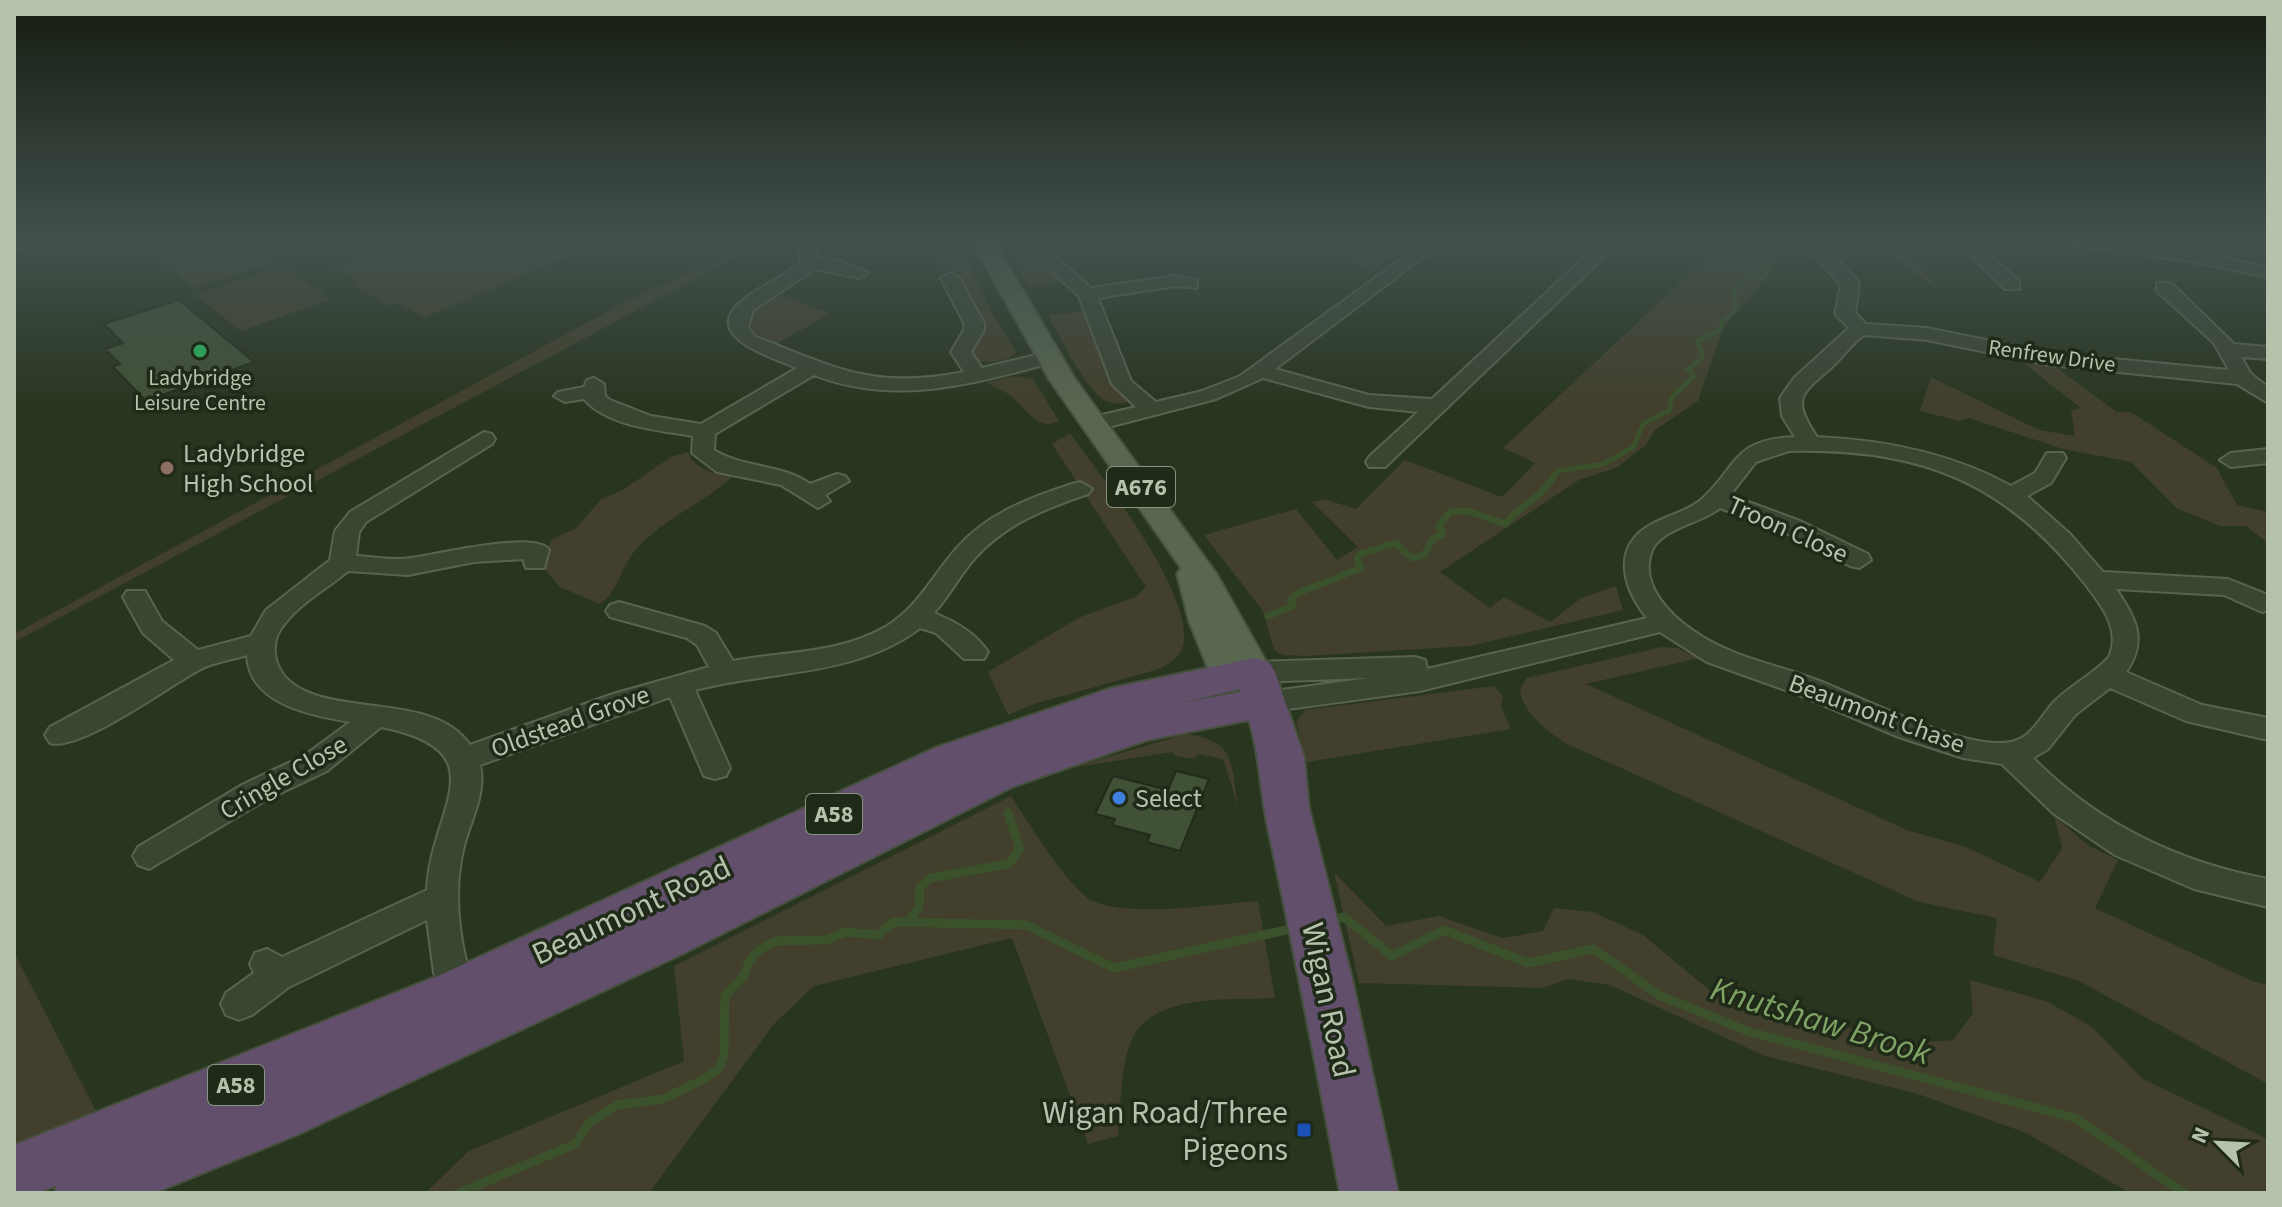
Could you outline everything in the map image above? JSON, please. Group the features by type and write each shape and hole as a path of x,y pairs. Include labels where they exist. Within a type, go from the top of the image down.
{"highway":[{"name":"Wigan Road","path":"1246,690 1258,762 1286,808 1327,983 1369,1193"},
{"name":"Beaumont Road","path":"14,1174 666,938 996,775 1246,690"},
{"name":"Beaumont Road","path":"83,1193 281,1114 464,1010"}],"main road":[{"name":"Wigan Road","path":"1014,296 1048,358 1093,424 1187,550 1205,621 1246,690"}],"street":[{"path":"761,296 747,304 736,322 738,331 747,340 851,380 901,386 976,375 1048,358"},
{"path":"960,296 975,327 961,352 976,375"},
{"path":"1088,296 1122,384 1153,410"},
{"path":"1093,424 1222,391 1261,371 1365,296"},
{"path":"1377,462 1553,296"},
{"path":"1810,443 1792,415 1791,391 1799,380 1832,355 1843,341 1861,329 1845,314 1848,296"},
{"path":"2178,296 2199,310 2230,350 2243,378 2268,397"},
{"path":"944,318 969,313"},
{"name":"Renfrew Drive","path":"1861,329 1927,334 2050,359 2243,378"},
{"path":"2230,350 2268,353"},
{"path":"565,396 593,388 602,405 629,417 704,431 814,367"},
{"path":"1261,371 1375,403 1402,408 1436,405"},
{"path":"704,431 703,453 714,463 780,476 813,497 837,481"},
{"name":"Beaumont Chase","path":"1810,443 1857,447 1943,466 2009,495 2030,511 2096,580 2114,605 2128,642 2124,655 2109,676 2066,707 2035,744 2010,753 1935,738 1804,686 1731,662 1690,642 1665,622 1636,575 1643,542 1657,530 1704,509 1746,458 1780,446 1810,443"},
{"path":"342,563 347,531 358,517 395,491 473,451"},
{"path":"2231,460 2265,458"},
{"path":"2009,495 2040,483 2057,472"},
{"name":"Oldstead Grove","path":"462,760 601,707 679,684 726,672 849,653 882,640 918,617 966,553 986,534 1031,506 1080,489"},
{"name":"Troon Close","path":"1716,498 1791,526 1866,562"},
{"path":"464,1010 443,898 446,852 464,804 462,760 454,744 427,728 318,706 279,689 264,674 262,642 275,618 294,598 342,563 408,567 474,554 537,550 535,562"},
{"path":"2096,580 2181,587 2212,581 2262,603"},
{"path":"133,610 193,661"},
{"path":"619,611 660,614 707,639 726,672"},
{"path":"918,617 968,638"},
{"path":"1246,690 1420,681 1665,622"},
{"path":"55,736 109,711 193,661 262,642"},
{"path":"2109,676 2196,714 2268,729"},
{"name":"Oldstead Grove","path":"679,684 715,736 715,768"},
{"name":"Cringle Close","path":"149,856 183,828 316,763 338,749 376,716"},
{"path":"2010,753 2033,778 2108,838 2185,872 2268,893"},
{"path":"239,1004 272,970 443,898"}],"shaded area":[{"path":"197,296 327,296 331,299 241,331"},
{"path":"373,296 474,296 424,317 397,303 391,306"},
{"path":"637,296 663,296 14,642 14,634"},
{"path":"776,296 785,296 830,314 778,343 755,334 748,323 752,312"},
{"path":"959,296 984,296 1016,352 994,362 970,361 972,345"},
{"path":"1666,296 1750,296 1723,328 1698,401 1655,430 1646,445 1616,468 1579,480 1440,572 1490,608 1504,597 1550,622 1581,598 1616,586 1623,610 1470,646 1283,655 1274,650 1263,611 1204,535 1296,509 1337,560 1358,547 1312,502 1324,499 1356,509 1405,460 1502,497 1535,463 1503,448"},
{"path":"1085,311 1113,386 1132,401 1106,401 1090,387 1048,315"},
{"path":"2017,358 2053,365 2117,412 2131,412 2217,468 2237,505 2268,512 2268,543 2246,526 2220,526 2176,508 2131,462 2063,449 1969,418 1959,421 1920,411 1931,377 2039,430 2075,436 2071,410 2081,408"},
{"path":"1016,376 1033,379 1059,421 1045,424 1038,421 1010,395 987,382"},
{"path":"1070,433 1123,506 1162,570 1184,627 1182,649 1159,669 1034,704 1008,715 988,672 1078,618 1135,597 1146,587 1052,444"},
{"path":"688,452 700,467 732,477 645,540 629,559 611,593 600,604 560,587 542,566 551,540 576,528 601,499 621,491 671,457"},
{"path":"1662,647 1677,648 1699,658 1586,684 1907,830 1966,847 2040,882 2062,848 2054,816 2088,845 2118,860 2095,908 2252,981 2268,985 2268,1084 2079,981 1993,955 1997,918 1919,902 1563,742 1536,720 1525,706 1520,689 1527,678"},
{"path":"1494,686 1503,696 1501,707 1511,729 1307,762 1296,722 1305,710"},
{"path":"1185,734 1214,742 1228,756 1238,807 1223,759 1198,754 1194,759 1176,756 1172,752 1070,768"},
{"path":"1011,796 1061,869 1083,895 1093,901 1129,909 1151,909 1258,901 1275,998 1193,1002 1154,1015 1140,1027 1130,1044 1124,1066 1118,1136 1088,1144 1012,938 814,986 774,1024 649,1193 425,1193 469,1151 684,1061 674,966"},
{"path":"1334,872 1386,926 1439,916 1502,938 1543,931 1554,908 1593,912 1643,935 1719,998 1915,1043 1953,1040 1973,1013 1970,980 2046,1001 2091,1026 2143,1079 2268,1139 2268,1193 2130,1193 2026,1133 1918,1094 1765,1056 1610,985 1568,979 1542,988 1359,983"},
{"path":"14,952 98,1115 14,1146"}],"building":[{"name":"Ladybridge Leisure Centre","path":"179,300 254,362 146,401 113,367 120,364 105,349 123,343 104,324"},
{"path":"1176,771 1209,779 1180,851 1147,842 1150,835 1112,825 1115,819 1095,814 1113,776 1168,790"}],"waterway":[{"path":"1553,478 1557,471 1604,464 1633,447 1644,423 1669,411 1672,397 1694,376 1688,369 1703,357 1698,341 1720,330 1722,321 1737,308 1734,296"},
{"path":"1268,616 1293,606 1291,600 1296,594 1361,568 1357,559 1360,554 1395,543 1412,558 1424,555 1433,539 1443,534 1439,526 1450,512 1468,511 1505,524 1554,476"},
{"path":"908,922 919,907 920,887 930,878 1009,864 1020,848 1008,813"},
{"name":"Knutshaw Brook","path":"1330,920 1344,917 1392,956 1444,930 1528,963 1593,949 1661,996 1750,1032 2075,1118 2184,1193"},
{"name":"Knutshaw Brook","path":"459,1193 575,1144 590,1122 617,1105 663,1099 706,1078 719,1068 724,1055 725,995 743,978 749,962 760,949 776,941 825,940 846,932 879,935 893,922 1026,925 1114,968 1295,928"}],"place":[{"name":"Ladybridge Leisure Centre","path":"200,351"},
{"name":"Ladybridge High School","path":"167,468"},
{"name":"Select","path":"1119,798"},
{"name":"Wigan Road/Three Pigeons","path":"1304,1130"}]}
